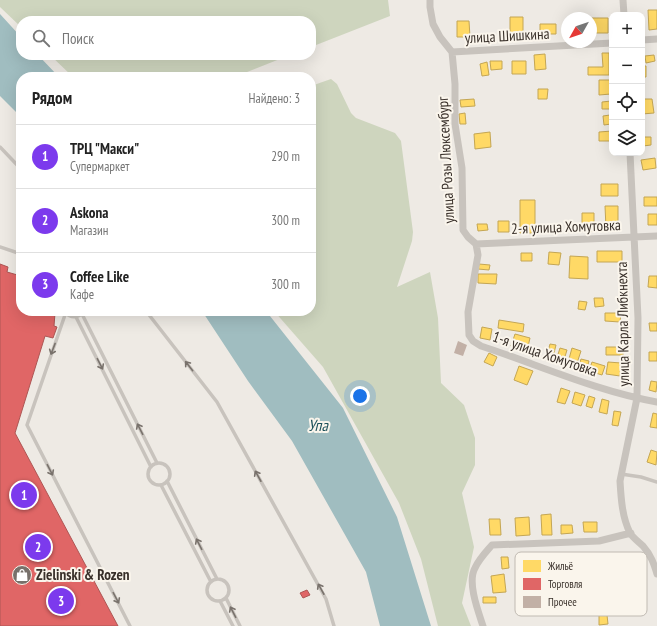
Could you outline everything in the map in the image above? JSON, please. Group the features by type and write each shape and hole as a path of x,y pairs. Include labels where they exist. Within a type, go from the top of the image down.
{"street":[{"path":"430,0 433,24 440,37 452,52"},
{"path":"623,0 624,12"},
{"path":"645,40 657,39"},
{"name":"улица Шишкина","path":"452,52 609,43"},
{"name":"улица Розы Люксембург","path":"452,52 455,84 455,124 462,168 463,230 476,244"},
{"name":"улица Карла Либкнехта","path":"630,156 638,318 637,398 621,474 620,492 621,505 631,533"},
{"name":"2-я улица Хомутовка","path":"476,244 657,236"},
{"name":"1-я улица Хомутовка","path":"476,244 478,255 468,312 469,335 473,341 480,346 576,380 637,398 657,402"},
{"path":"484,626 479,614 471,581 474,568 492,545 599,541 631,533 652,558 657,574"}],"lane":[{"path":"0,147 16,164"},
{"path":"0,247 16,252"},
{"path":"64,316 28,425 130,626"},
{"path":"70,316 76,317 151,467"},
{"path":"84,316 157,463"},
{"path":"150,316 217,402 327,601 334,626"},
{"path":"157,463 164,464 170,475 167,481 161,485 154,484 149,479 148,473 151,467 157,463"},
{"path":"621,474 642,477 657,482"},
{"path":"167,481 217,579"},
{"path":"161,485 211,582"},
{"path":"217,579 224,580 228,585 229,592 226,598 220,601 215,600 209,595 207,590 211,582 217,579"},
{"path":"226,598 240,626"},
{"path":"220,601 233,626"}],"green space":[{"path":"0,0 388,0 390,16 316,45 316,16 16,16 16,22 0,7"},
{"path":"55,60 277,60 247,72 68,72"},
{"path":"331,79 337,84 351,113 356,118 395,133 401,141 413,232 412,241 397,287 430,272 438,318 441,383 464,405 475,438 475,465 462,493 474,547 462,603 471,626 438,626 421,559 399,503 323,367 278,316 316,316 316,84"}],"water":[{"path":"0,14 16,32 16,60 43,60 54,72 16,72 16,112 0,96"},
{"name":"Упа","path":"205,316 270,316 343,408 397,517 431,626 380,626 366,572 292,441 248,381"}],"building: Жильё":[{"path":"648,10 657,10 657,29 649,30"},
{"path":"510,17 523,17 523,37 510,36"},
{"path":"597,18 608,18 608,33 597,33"},
{"path":"457,21 469,21 470,37 457,37"},
{"path":"540,24 556,24 556,34 540,34"},
{"path":"602,53 609,53 609,75 588,75 588,67 603,67"},
{"path":"545,54 546,69 535,70 534,55"},
{"path":"654,55 655,61 646,63 645,56"},
{"path":"490,61 502,61 502,69 491,70"},
{"path":"512,61 526,61 526,74 512,74"},
{"path":"487,62 489,75 482,76 480,64"},
{"path":"645,66 646,66 645,77"},
{"path":"599,80 609,80 609,94 599,95"},
{"path":"538,89 548,89 547,99 538,99"},
{"path":"474,99 475,106 461,107 460,100"},
{"path":"645,99 652,99 654,113 645,114"},
{"path":"609,101 609,109 602,109 602,102"},
{"path":"465,113 466,124 460,124 459,114"},
{"path":"609,115 609,124 604,125 603,116"},
{"path":"609,131 609,141 599,141 599,132"},
{"path":"490,132 491,147 475,149 474,134"},
{"path":"645,137 651,137 651,145 645,146"},
{"path":"655,158 656,168 643,170 641,160"},
{"path":"601,184 618,184 618,196 601,196"},
{"path":"644,197 657,197 657,206 644,206"},
{"path":"520,200 535,200 535,233 520,233"},
{"path":"605,206 618,206 618,228 606,228"},
{"path":"582,213 594,213 594,231 582,231"},
{"path":"648,214 657,214 657,225 648,225"},
{"path":"498,221 509,221 509,232 498,232"},
{"path":"477,224 487,224 488,230 478,231"},
{"path":"597,251 622,251 622,262 597,262"},
{"path":"549,252 561,253 559,265 548,264"},
{"path":"521,253 532,253 532,261 521,261"},
{"path":"570,256 588,257 588,279 569,278"},
{"path":"479,264 490,265 489,270 478,269"},
{"path":"478,274 497,274 496,284 478,283"},
{"path":"649,276 657,276 657,288 648,287"},
{"path":"594,298 603,298 604,306 595,307"},
{"path":"579,301 587,302 585,310 578,309"},
{"path":"605,313 621,313 620,322 605,321"},
{"path":"499,320 524,324 523,332 498,328"},
{"path":"649,323 657,323 657,331 650,331"},
{"path":"482,327 492,329 490,340 480,338"},
{"path":"515,334 530,338 527,351 511,346"},
{"path":"550,344 556,345 553,357 547,355"},
{"path":"606,347 623,347 623,355 606,355"},
{"path":"560,348 567,350 563,363 556,361"},
{"path":"572,348 581,351 575,369 567,366"},
{"path":"649,352 657,352 657,361 649,361"},
{"path":"489,353 497,357 493,366 484,362"},
{"path":"581,359 589,361 586,372 578,369"},
{"path":"592,362 605,366 602,375 589,371"},
{"path":"608,362 621,363 620,376 606,374"},
{"path":"519,366 533,371 527,385 514,380"},
{"path":"651,381 657,382 656,392 649,390"},
{"path":"561,388 570,391 565,404 557,402"},
{"path":"575,392 585,395 581,406 572,403"},
{"path":"589,396 595,398 592,408 586,406"},
{"path":"602,399 609,401 607,414 599,412"},
{"path":"614,411 621,412 618,426 612,425"},
{"path":"653,413 657,414 657,428 650,427"},
{"path":"651,450 657,452 656,465 647,462"},
{"path":"551,514 552,535 542,535 541,515"},
{"path":"529,517 530,535 516,536 515,518"},
{"path":"489,519 500,519 501,535 490,535"},
{"path":"583,522 597,522 597,532 584,532"},
{"path":"561,525 572,525 573,533 561,534"},
{"path":"501,557 508,557 509,568 502,569"},
{"path":"504,574 506,592 493,593 491,576"},
{"path":"483,597 496,597 496,603 483,603"},
{"path":"599,616 607,616 608,624 599,625"}],"building: Торговля":[{"path":"0,264 8,267 7,272 16,275 16,316 55,316 54,326 57,327 53,338 45,336 15,433 118,626 0,626"},
{"path":"307,590 310,595 303,598 300,593"}],"building: Прочее":[{"path":"458,341 467,345 463,356 454,353"}],"place":[{"name":"ТРЦ \"Макси\"","path":"24,495"},
{"name":"Askona","path":"38,547"},
{"name":"Zielinski & Rozen","path":"22,575"},
{"name":"Coffee Like","path":"61,601"}]}
